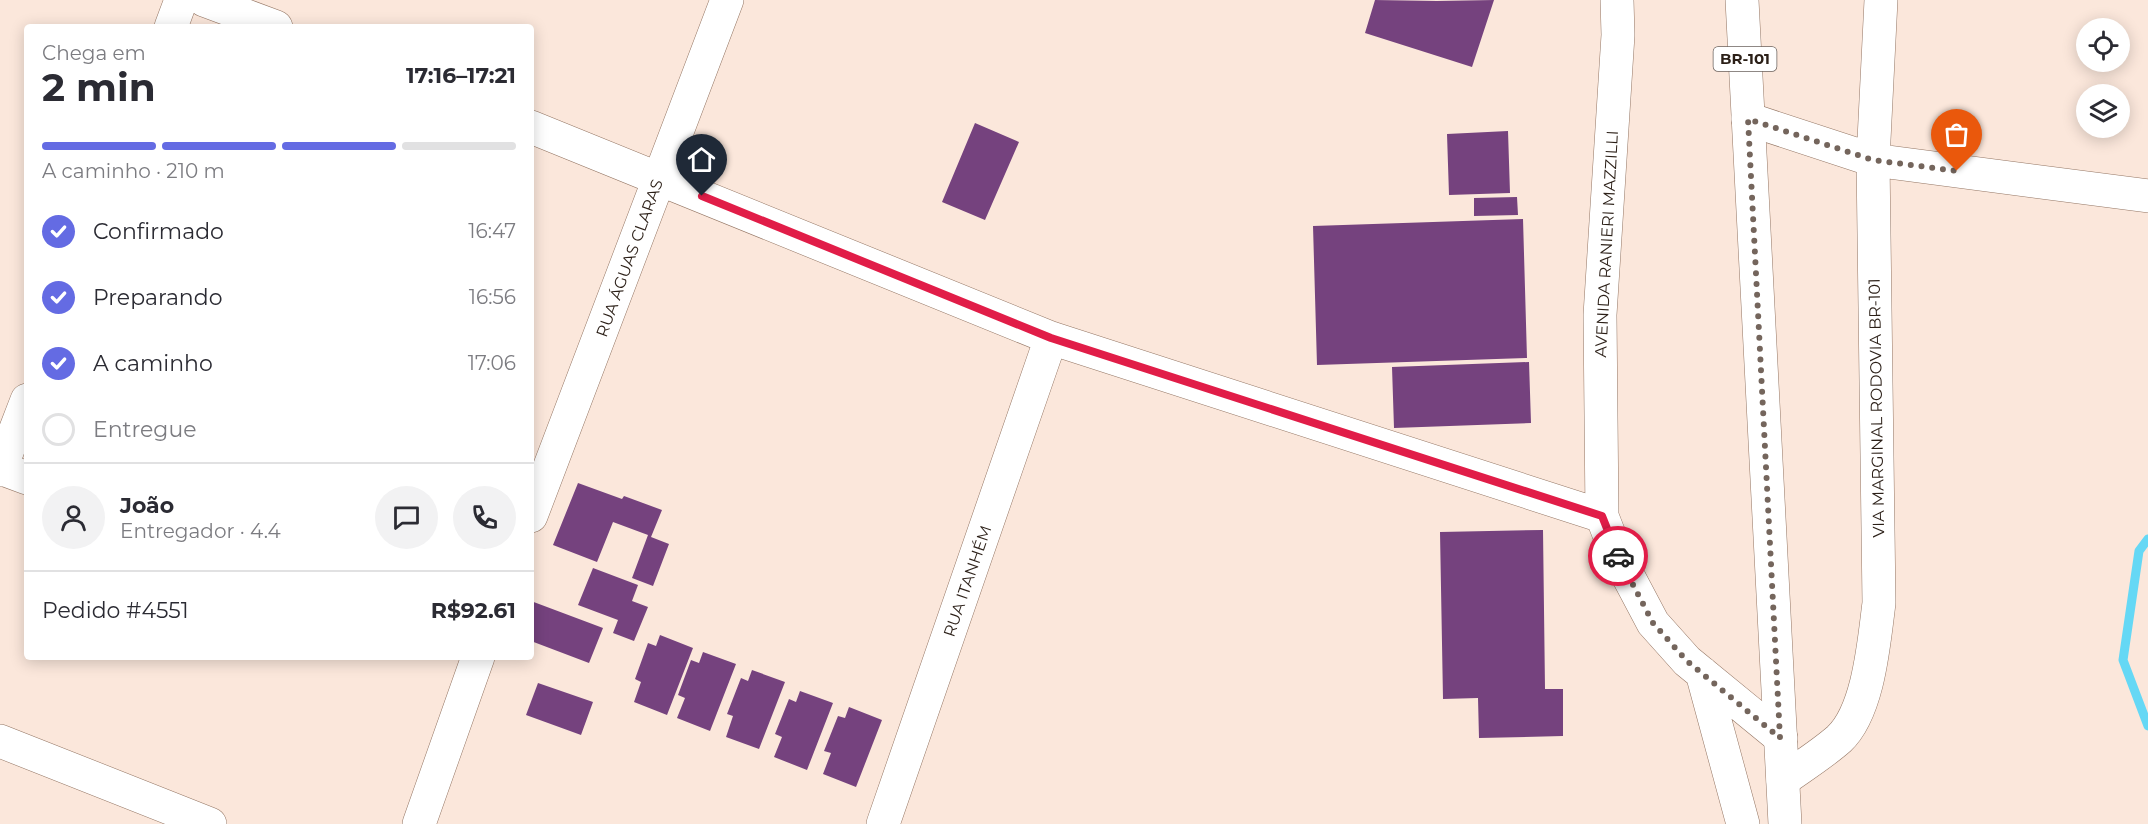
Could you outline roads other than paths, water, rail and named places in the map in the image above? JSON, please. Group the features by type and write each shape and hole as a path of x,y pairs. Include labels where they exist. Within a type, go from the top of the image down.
{"main road":[{"path":"172,24 181,0"},
{"path":"204,0 268,24"},
{"name":"RUA ÁGUAS CLARAS","path":"534,508 727,0"},
{"name":"AVENIDA RANIERI MAZZILLI","path":"1617,0 1618,35 1600,315 1602,516 1617,555 1653,623 1687,661 1780,738"},
{"name":"BR-101","path":"1742,0 1785,824"},
{"name":"VIA MARGINAL RODOVIA BR-101","path":"1783,780 1841,737 1860,704 1871,664 1879,603 1873,160 1881,0"},
{"path":"1748,119 1873,160 2148,196"},
{"path":"534,128 1051,338 1602,516"},
{"name":"RUA ITANHÉM","path":"883,824 1051,338"},
{"path":"24,408 0,469 24,477"},
{"path":"419,824 477,660"},
{"path":"1702,673 1743,824"},
{"path":"0,741 210,824"}],"waterway":[{"path":"2148,539 2139,551 2123,660 2148,726"}]}
